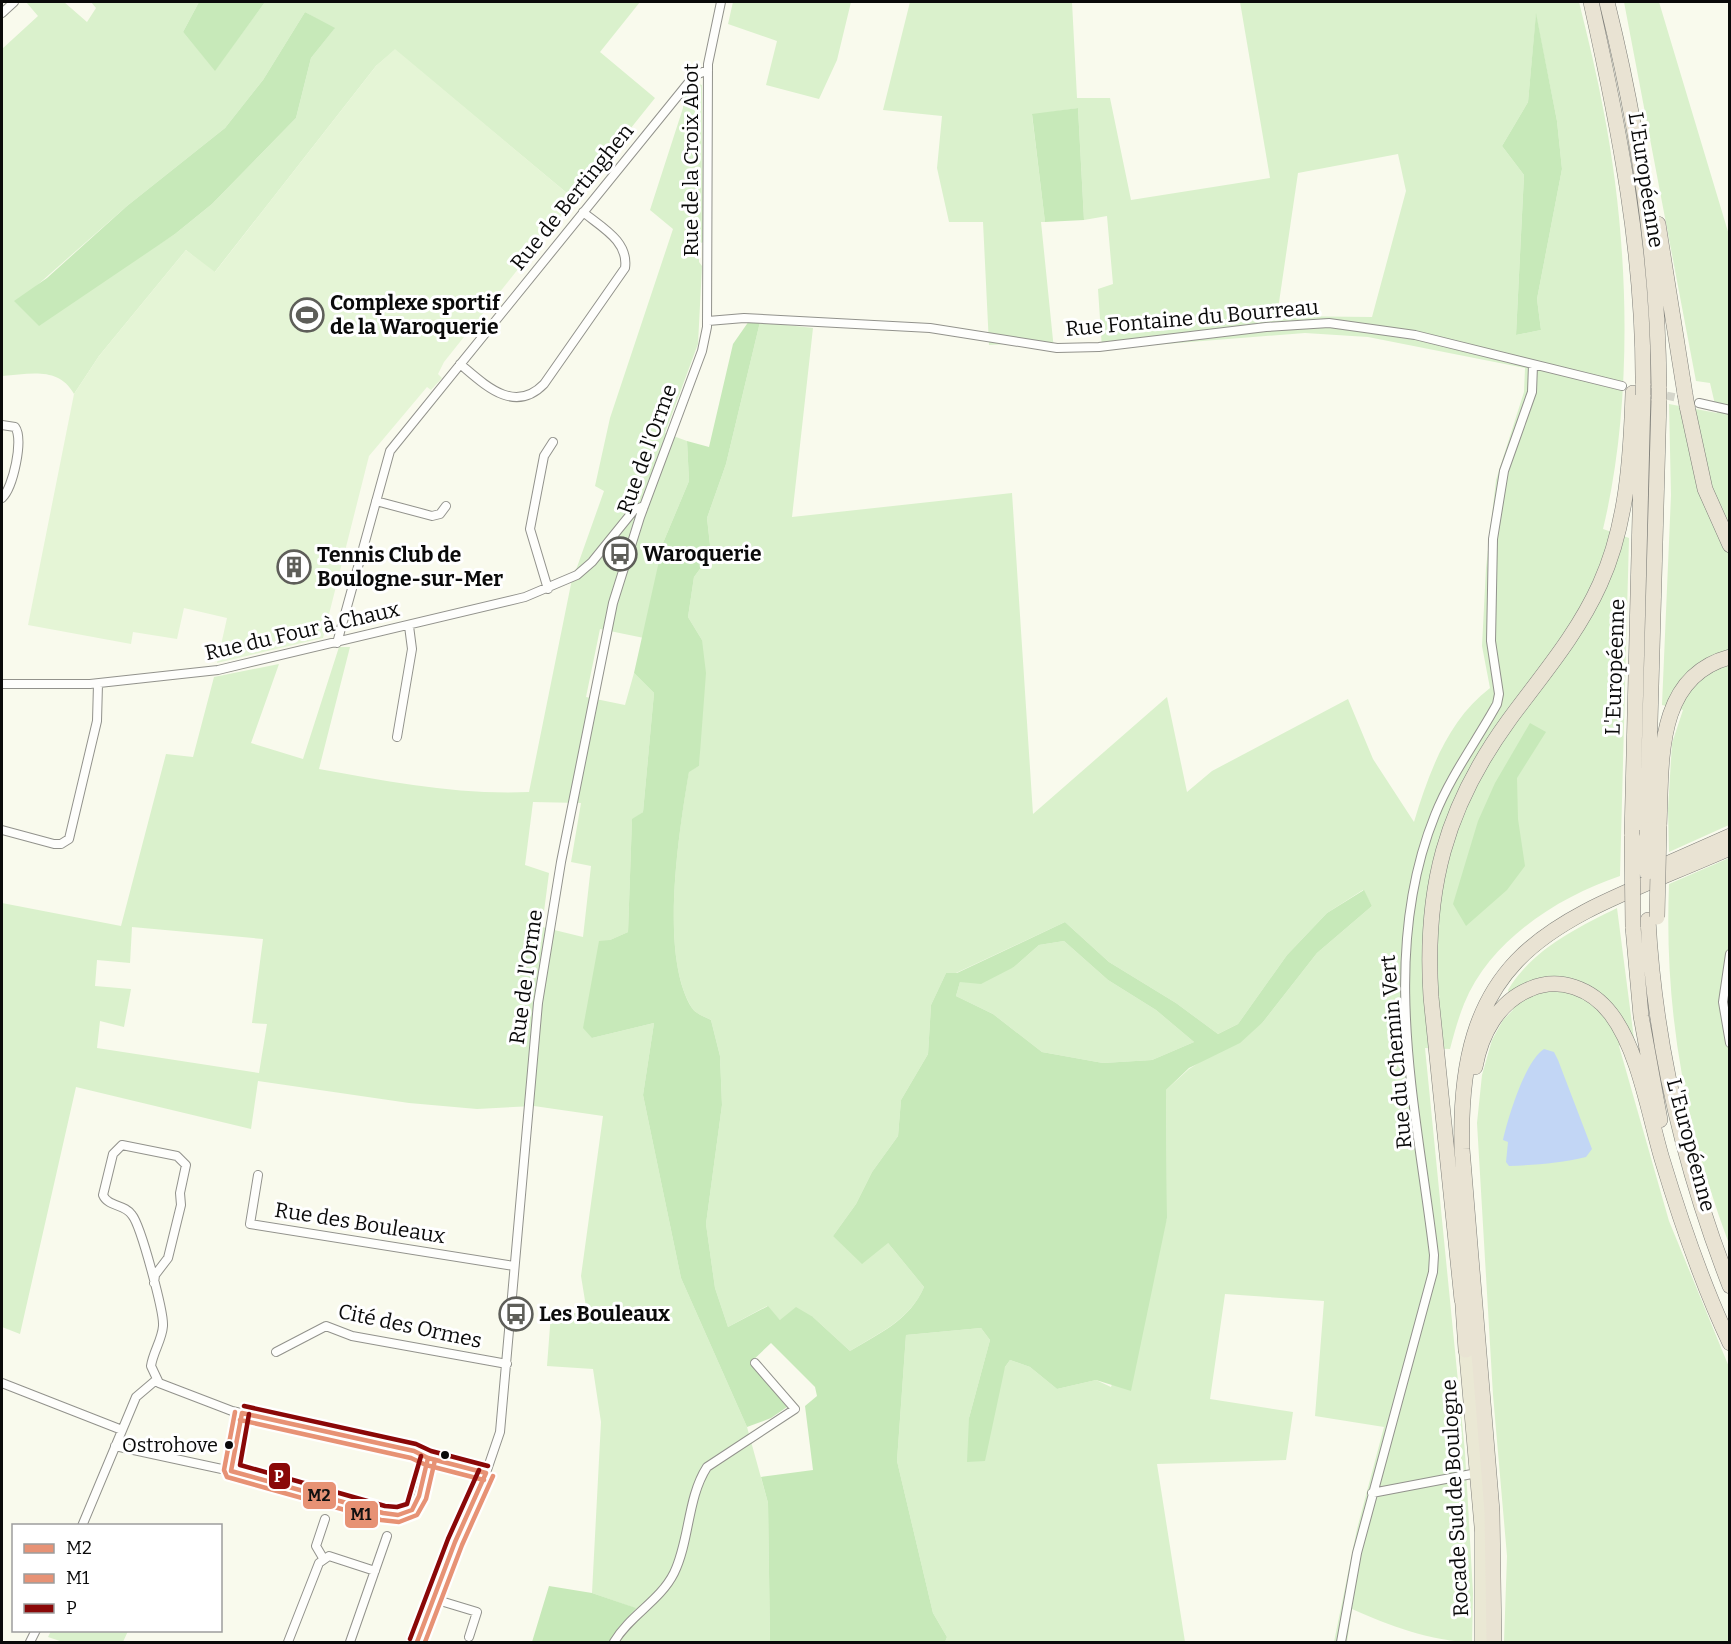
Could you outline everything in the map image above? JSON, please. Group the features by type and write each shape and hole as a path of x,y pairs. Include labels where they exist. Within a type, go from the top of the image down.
{"highway":[{"name":"L'Européenne","path":"1591,2 1626,176 1640,291 1635,388 1632,836 1634,927 1643,1027 1664,1134 1694,1236 1730,1325"},
{"name":"L'Européenne","path":"1608,8 1633,128 1646,210 1655,290 1659,394 1652,919 1672,1102 1692,1178 1730,1286"},
{"path":"1608,8 1646,152 1705,489 1730,545"},
{"path":"1467,1350 1431,988 1429,939 1433,891 1445,839 1459,802 1476,769 1574,634 1601,582 1614,546 1623,505 1631,446 1635,388"},
{"path":"1653,828 1665,738 1674,703 1683,687 1696,674 1708,665 1730,657"},
{"path":"1462,1300 1453,1152 1453,1087 1462,1038 1478,998 1510,953 1552,918 1610,888 1730,836"},
{"path":"1494,1642 1493,1521 1462,1149 1462,1091 1474,1033 1492,992 1523,954 1562,924 1599,903 1730,848"},
{"path":"1472,1262 1470,1124 1475,1070 1483,1041 1503,1007 1523,992 1558,984 1582,989 1603,1005 1624,1038 1686,1236 1730,1343"},
{"name":"Rocade Sud de Boulogne","path":"1467,1350 1484,1590 1482,1642"}],"street":[{"path":"2,13 14,2"},
{"name":"Rue de la Croix Abot","path":"708,321 708,70 711,44 721,2"},
{"name":"Rue de Bertinghen","path":"337,643 390,451 689,82 698,74 708,70"},
{"path":"460,364 493,391 504,396 528,394 544,384 625,268 625,253 619,242 583,212"},
{"name":"Rue Fontaine du Bourreau","path":"708,321 744,318 930,328 1057,348 1099,347 1266,327 1329,323 1415,336 1635,388"},
{"name":"Rue de l'Orme","path":"417,1642 486,1473 502,1422 538,1003 547,939 608,624 645,506 702,351 708,321"},
{"name":"Rue du Chemin Vert","path":"1341,1642 1357,1553 1434,1263 1407,1025 1404,960 1409,901 1435,814 1458,766 1497,704 1499,694 1491,641 1493,539 1504,471 1532,392 1533,365"},
{"path":"1690,401 1730,410"},
{"path":"2,425 15,426 20,440 9,489 2,498"},
{"path":"548,589 530,529 544,456 553,442"},
{"path":"376,501 432,516 440,514 446,506"},
{"name":"Rue du Four à Chaux","path":"2,684 98,684 218,670 409,626 548,589 569,580 585,569 626,518 636,508 645,506"},
{"path":"397,737 412,649 409,626"},
{"path":"2,830 54,844 61,844 69,839 97,721 98,684"},
{"path":"1730,954 1723,1002 1730,1043"},
{"path":"154,1283 155,1275 168,1258 182,1203 180,1194 186,1165 177,1156 122,1145 116,1148 113,1154 103,1195 108,1202 125,1209 134,1216 154,1283 163,1323 151,1366 156,1380 167,1387 242,1413 414,1451 428,1458 486,1473"},
{"name":"Rue des Bouleaux","path":"258,1175 250,1224 514,1266"},
{"name":"Cité des Ormes","path":"276,1352 317,1329 330,1326 352,1336 507,1364"},
{"path":"614,1642 623,1628 666,1586 673,1574 689,1527 700,1478 707,1467 795,1409 755,1363"},
{"path":"83,1524 136,1396 156,1380"},
{"path":"2,1383 122,1430"},
{"path":"231,1471 242,1413"},
{"path":"115,1446 267,1479 392,1515 408,1513 416,1505 428,1458"},
{"path":"1372,1493 1477,1473"},
{"path":"324,1558 316,1546 325,1519"},
{"path":"350,1642 387,1536"},
{"path":"288,1642 319,1563 324,1558 329,1556 375,1571"},
{"path":"434,1599 477,1612 469,1637"}],"green space":[{"path":"26,2 64,2 87,22 96,8 91,2 199,2 183,32 215,70 265,2 640,2 600,52 655,98 574,199 395,50 376,66 214,273 186,250 99,356 74,394 68,385 52,375 33,373 2,376 2,49 38,16","holes":["305,12 334,29 311,58 296,118 212,204 175,234 122,268 34,288 127,206 225,128 263,80"]},
{"path":"199,2 265,2 215,71 183,32"},
{"path":"733,2 851,2 837,60 819,99 766,85 777,41 728,24"},
{"path":"910,2 1072,2 1077,98 1110,98 1131,200 1270,178 1240,2 1579,2 1604,113 1619,214 1623,268 1624,375 1620,428 1603,529 1629,538 1620,876 1573,896 1550,909 1508,941 1476,981 1464,1004 1450,1049 1425,1048 1465,1452 1473,1593 1472,1642 1426,1636 1352,1609 1347,1642 1334,1642 1357,1529 1384,1427 1315,1416 1324,1301 1225,1294 1210,1399 1293,1412 1286,1460 1157,1464 1185,1642 945,1642 947,1637 933,1613 897,1461 906,1335 981,1328 990,1340 969,1418 1010,1360 1030,1367 1057,1389 1096,1380 1111,1387 1167,1218 1166,1090 1189,1069 1263,1022 1317,953 1372,906 1363,890 1327,913 1287,955 1238,1024 1218,1034 1176,1003 1109,962 1065,922 956,973 946,973 931,1005 928,1054 901,1100 898,1136 872,1172 856,1204 833,1236 888,1243 924,1287 918,1298 893,1325 850,1351 813,1317 780,1320 767,1306 728,1327 715,1288 706,1224 722,1105 720,1056 711,1020 692,1008 682,985 676,957 674,892 689,771 699,766 702,640 688,617 694,577 711,554 707,518 726,464 760,322 813,328 792,517 1012,493 1033,814 1167,697 1187,792 1212,771 1348,699 1373,759 1414,822 1426,784 1451,731 1475,701 1490,688 1482,646 1486,568 1496,480 1524,392 1525,368 1368,337 1305,333 1102,349 1098,289 1113,284 1107,216 1084,220 1078,108 1032,115 1045,222 1041,222 1054,350 1007,344 989,345 983,222 949,222 937,168 942,116 883,110","holes":["1536,15 1557,121 1562,169 1537,299 1541,330 1516,335 1524,175 1502,146 1528,102","1398,154 1406,191 1372,317 1277,316 1298,173"]},
{"path":"1624,2 1659,2 1729,235 1729,825 1669,852 1668,809 1672,743 1683,710 1662,705 1671,495 1669,404 1717,413 1710,383 1696,381"},
{"path":"305,12 335,28 311,58 296,118 212,204 175,234 39,326 14,301 47,278 127,206 225,128 263,80"},
{"path":"1536,13 1557,121 1562,169 1537,299 1541,330 1516,335 1524,175 1502,146 1528,102"},
{"name":"Complexe sportif de la Waroquerie","path":"395,49 574,199 444,362 438,374 442,378 431,390 427,387 369,456 323,638 217,663 227,618 184,608 177,639 133,632 131,644 28,625 74,394 99,356 186,250 215,272 376,66"},
{"path":"694,83 702,85 703,242 699,244 699,262 702,266 698,344 665,433 687,441 689,481 663,543 644,638 600,629 586,697 625,705 634,673 654,693 643,812 632,820 628,932 610,940 592,1038 654,1023 643,1095 681,1278 747,1427 768,1503 770,1642 618,1642 618,1628 635,1608 592,1593 601,1422 593,1369 547,1366 551,1313 587,1313 581,1276 603,1116 534,1106 477,1109 409,1103 258,1081 251,1129 76,1087 20,1334 2,1327 2,903 121,926 166,754 193,757 214,677 279,664 251,743 303,759 339,647 350,647 319,769 397,783 476,792 529,792 571,584 604,491 595,486 610,418 673,229 650,210 683,108 683,96","holes":["533,802 581,803 571,862 591,866 583,937 542,927 549,873 525,865","132,927 263,939 252,1023 267,1024 259,1073 97,1048 100,1021 124,1027 131,989 95,986 97,960 130,963"]},
{"path":"1078,108 1084,220 1045,222 1032,114"},
{"path":"749,321 760,322 726,464 707,518 711,554 694,577 688,617 702,640 706,673 699,766 689,772 674,893 676,957 682,985 692,1008 711,1020 720,1056 722,1105 706,1224 715,1288 728,1327 768,1306 780,1320 796,1307 813,1317 850,1351 893,1325 918,1298 924,1287 888,1243 862,1264 833,1236 856,1204 872,1172 898,1136 901,1100 928,1054 931,1005 946,973 957,973 1065,922 1109,962 1176,1003 1218,1034 1238,1024 1287,955 1327,913 1364,890 1372,906 1317,953 1263,1022 1240,1043 1189,1068 1166,1090 1167,1218 1131,1391 1096,1380 1057,1389 1030,1367 1010,1360 1005,1367 985,1461 967,1462 969,1418 990,1340 981,1328 906,1335 897,1461 933,1613 947,1637 945,1642 770,1642 768,1503 761,1477 813,1470 805,1406 817,1396 815,1387 771,1343 750,1363 787,1407 771,1418 747,1427 681,1278 643,1095 654,1023 592,1038 583,1028 599,941 610,940 628,932 632,819 643,812 654,693 634,673 663,543 689,481 687,441 709,447 733,344","holes":["1064,941 1108,980 1156,1010 1194,1042 1152,1060 1103,1063 1042,1052 993,1014 956,996 960,982 981,984 1014,967 1039,945"]},
{"path":"1530,723 1546,732 1517,778 1518,819 1525,866 1507,890 1466,926 1453,904 1478,821 1495,783"},
{"path":"1729,858 1729,1244 1700,1156 1689,1111 1674,1022 1668,931 1669,884"},
{"path":"1617,908 1634,1039 1619,1046 1669,1221 1729,1367 1729,1642 1504,1642 1507,1556 1493,1395 1477,1123 1482,1075 1492,1040 1503,1020 1513,1010 1508,990 1518,976 1542,952 1556,942"},
{"path":"1064,941 1108,980 1156,1010 1194,1042 1152,1060 1103,1063 1042,1052 993,1014 956,996 960,982 1014,967 1039,945"},
{"path":"549,1586 592,1593 636,1608 618,1628 618,1642 532,1642"},
{"path":"50,1632 128,1632 123,1642 63,1642 48,1637"}],"water":[{"path":"1544,1049 1554,1052 1558,1060 1592,1149 1586,1157 1577,1159 1509,1166 1506,1162 1508,1142 1503,1140 1509,1118 1530,1065"}],"tunnel":[{"path":"1655,393 1687,400"}],"transit line":[{"name":"P","path":"244,1406 416,1444 431,1451 488,1466"},
{"name":"M1","path":"235,1412 224,1470 227,1477 381,1520 399,1522 417,1515 426,1499 435,1460"},
{"name":"M2","path":"242,1413 231,1471 383,1513 398,1515 412,1510 419,1496 428,1458"},
{"name":"M2","path":"242,1413 414,1451 428,1458 486,1473"},
{"name":"P","path":"249,1414 240,1465 385,1506 397,1507 407,1504 421,1456"},
{"name":"M1","path":"240,1420 411,1458 426,1465 484,1480"},
{"name":"P","path":"410,1639 448,1539 479,1470"},
{"name":"M2","path":"417,1642 455,1542 486,1473"},
{"name":"M1","path":"425,1642 462,1545 493,1476"}],"place":[{"name":"Complexe sportif de la Waroquerie","path":"307,315"},
{"name":"Waroquerie","path":"620,554"},
{"name":"Tennis Club de Boulogne-sur-Mer","path":"294,567"},
{"name":"Les Bouleaux","path":"516,1314"},
{"name":"Ostrohove","path":"229,1445"}]}
